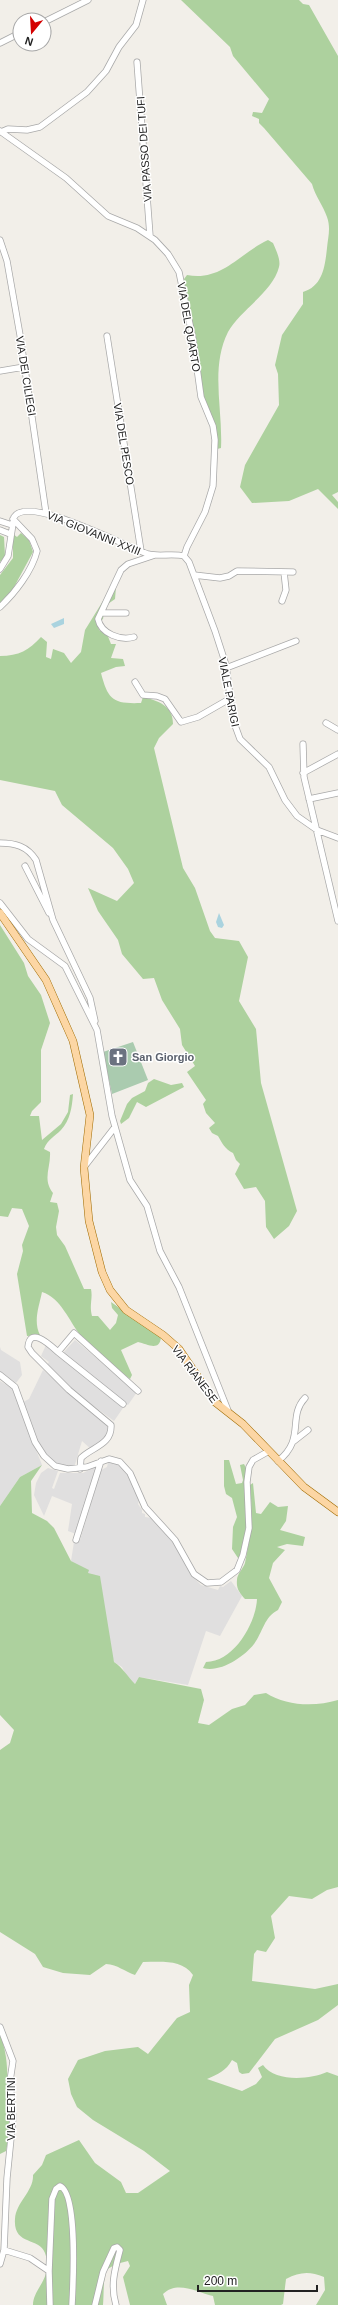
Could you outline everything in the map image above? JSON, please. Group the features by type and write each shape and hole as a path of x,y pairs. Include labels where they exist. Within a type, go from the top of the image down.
{"main road":[{"name":"VIA RIANESE","path":"0,913 46,980 72,1042 90,1116 84,1168 91,1230 102,1272 110,1290 128,1311 160,1332 175,1345 191,1364 212,1399 244,1425 304,1486 338,1512"}],"street":[{"path":"52,18 88,0"},
{"path":"1,131 8,129 27,130 40,127 87,92 106,71 119,47 136,25 143,0"},
{"path":"0,43 12,37"},
{"name":"VIA PASSO DEI TUFI","path":"137,62 150,236"},
{"name":"VIA DEL QUARTO","path":"1,131 66,178 108,216 137,228 150,236 166,251 180,274 193,339 201,397 213,426 215,435 213,486 205,512 184,556"},
{"name":"VIA DEI CILIEGI","path":"0,240 8,264 46,513"},
{"name":"VIA DEL PESCO","path":"107,336 141,551"},
{"path":"0,371 24,367"},
{"name":"VIA GIOVANNI XXIII","path":"13,522 21,511 46,513 141,551 155,555 184,556"},
{"path":"0,521 13,522 32,538 37,547 37,552 15,592 0,607"},
{"path":"0,569 8,556 10,534 13,522"},
{"path":"0,530 10,534"},
{"path":"134,637 122,640 108,632 99,622 101,613 124,566 155,555"},
{"name":"VIALE PARIGI","path":"184,556 188,560 215,631 226,668 234,724 240,739 269,767 290,808 305,823 317,830 338,838"},
{"path":"194,575 218,578 228,577 237,571 293,572"},
{"path":"282,601 286,590 284,572"},
{"path":"101,613 126,613"},
{"path":"226,668 296,641"},
{"path":"134,682 143,695 157,696 165,700 181,722 198,717 231,698"},
{"path":"326,723 338,730"},
{"path":"303,744 303,773 338,921"},
{"path":"303,773 338,754"},
{"path":"309,799 338,793"},
{"path":"0,843 21,846 35,857 43,878 52,920"},
{"path":"24,866 89,996 97,1030 115,1127 131,1183 147,1206 160,1250 179,1287 229,1413"},
{"path":"0,902 13,916 27,938 65,966 97,1030"},
{"path":"84,1168 115,1127"},
{"path":"58,1352 74,1333 138,1390"},
{"path":"80,1468 81,1458 105,1442 110,1434 111,1425 63,1384 31,1352 28,1344 32,1338 39,1337 123,1404"},
{"path":"0,1375 15,1388 32,1435 41,1453 57,1467 70,1470 101,1461 114,1459 123,1465 130,1473 143,1505 173,1537 194,1574 202,1581 213,1584 232,1576 242,1560 249,1523 248,1470 252,1461 269,1451"},
{"path":"294,1442 299,1408 305,1398"},
{"path":"278,1461 288,1452 294,1442 308,1430"},
{"path":"76,1540 101,1461"},
{"name":"VIA BERTINI","path":"0,2027 13,2061 10,2081 13,2133 7,2178 4,2250 0,2264"},
{"path":"50,2305 49,2272 52,2199 56,2189 60,2186 66,2192 72,2222 72,2305"},
{"path":"95,2305 102,2272 114,2248 117,2247 120,2250 114,2269 112,2287 116,2305"},
{"path":"4,2250 30,2258 49,2272"}],"shaded area":[{"path":"75,1340 137,1392 128,1405 102,1387 63,1353"},
{"path":"46,1345 123,1408 114,1421 77,1394 47,1365 49,1362 41,1356"},
{"path":"0,1347 1,1350 20,1362 22,1375 16,1383 0,1372"},
{"path":"43,1370 110,1427 103,1441 91,1449 82,1441 74,1468 69,1468 54,1463 40,1448 23,1402 29,1399"},
{"path":"0,1381 12,1388 42,1465 20,1477 0,1506"},
{"path":"112,1462 119,1464 127,1471 139,1500 138,1504 142,1510 142,1513 145,1514 145,1517 152,1518 166,1530 191,1575 201,1585 218,1590 220,1586 223,1587 231,1581 242,1596 220,1636 206,1631 188,1685 139,1677 135,1684 127,1677 122,1667 114,1662 88,1573 71,1561 74,1542 80,1540 101,1470 107,1467 108,1463"},
{"path":"97,1466 76,1534 68,1531 72,1504 52,1496 44,1516 34,1495 36,1483 41,1473 48,1468 58,1471 52,1488 54,1489 60,1473 83,1473"}],"green space":[{"path":"181,0 299,0 303,4 309,5 338,56 338,492 332,495 338,502 338,509 318,489 289,501 252,503 240,487 245,465 279,405 278,374 275,365 282,335 303,304 303,292 315,285 322,274 326,255 329,225 312,184 259,123 259,119 252,116 253,112 262,113 269,99 233,56 230,47"},
{"path":"268,240 273,243 279,258 279,267 276,276 263,293 233,324 228,332 223,346 218,374 221,448 217,449 201,391 184,279 187,275 199,276 211,274 221,270"},
{"path":"21,533 29,540 33,552 13,589 0,603 0,575 13,558 13,534 17,537"},
{"path":"0,535 4,537 5,556 0,562"},
{"path":"116,587 115,599 105,606 103,619 98,623 99,630 107,634 111,644 116,644 111,658 123,659 125,666 116,667 101,673 106,689 109,695 118,701 124,703 141,703 143,697 159,702 170,712 173,724 159,738 154,748 183,868 195,888 210,931 215,938 239,941 248,957 239,1001 256,1029 261,1083 297,1211 289,1226 274,1239 266,1227 265,1201 256,1187 244,1189 235,1174 240,1164 236,1160 233,1153 226,1148 218,1136 212,1133 209,1128 215,1123 206,1113 203,1104 206,1100 187,1072 195,1066 182,1045 180,1029 162,1000 154,978 143,979 122,954 118,940 98,911 88,888 117,901 134,883 128,869 113,848 62,805 55,791 0,780 0,656 13,655 28,649 41,637 47,642 46,657 51,659 53,649 64,653 71,663 81,652 85,630 111,588"},
{"path":"0,925 24,963 28,976 41,995 50,1023 41,1050 41,1102 32,1111 30,1116 39,1116 42,1140 61,1124 68,1112 70,1095 73,1094 67,1122 61,1130 49,1140 44,1149 50,1152 47,1178 53,1193 50,1202 57,1203 59,1211 56,1227 57,1235 65,1246 84,1289 91,1289 92,1316 98,1316 110,1330 116,1323 118,1315 112,1308 111,1302 161,1337 160,1342 156,1346 138,1342 121,1350 132,1375 130,1379 92,1348 81,1336 60,1305 49,1295 42,1292 37,1319 40,1335 27,1336 17,1274 23,1251 22,1245 29,1226 22,1209 12,1208 8,1217 0,1216"},
{"path":"133,1042 148,1080 112,1094 103,1052"},
{"path":"154,1079 171,1085 182,1083 184,1087 146,1107 137,1102 129,1118 121,1124 120,1121 127,1104 132,1098 145,1091 148,1083"},
{"path":"224,1460 229,1460 236,1484 242,1483 243,1480 240,1465 244,1464 246,1468 247,1521 241,1556 238,1558 232,1549 233,1527 237,1517 232,1498 226,1494 224,1486"},
{"path":"42,1465 31,1481 32,1513 47,1521 54,1528 71,1561 89,1570 88,1573 100,1576 114,1662 135,1684 139,1677 201,1689 204,1700 198,1723 209,1725 232,1709 245,1705 254,1695 266,1693 282,1701 301,1704 320,1704 338,1700 338,1887 327,1890 312,1899 289,1896 271,1916 275,1938 266,1952 257,1950 254,1954 252,1981 315,1989 338,1984 338,2005 318,2020 275,2039 249,2073 242,2074 239,2072 237,2063 232,2060 224,2070 207,2079 242,2091 256,2084 262,2077 258,2068 263,2065 268,2071 284,2077 311,2077 327,2072 338,2076 338,2305 316,2305 325,2290 324,2277 305,2273 286,2279 283,2304 281,2305 215,2305 213,2296 181,2287 174,2288 163,2294 167,2305 130,2305 123,2277 130,2266 128,2261 116,2264 106,2270 103,2305 33,2305 36,2293 45,2276 47,2262 42,2248 22,2237 18,2233 15,2228 15,2219 18,2207 31,2186 33,2175 42,2165 46,2155 79,2140 95,2163 121,2182 126,2193 138,2193 170,2171 144,2151 93,2120 77,2107 71,2094 68,2079 78,2060 105,2051 138,2047 148,2054 177,2018 190,2012 189,1985 193,1975 183,1966 171,1962 143,1962 135,1975 118,1967 106,1964 90,1975 63,1973 43,1967 35,1954 0,1932 0,1750 10,1743 14,1730 0,1715 0,1506 20,1477"},
{"path":"253,1483 256,1513 261,1514 270,1502 278,1507 288,1506 286,1521 280,1530 305,1537 303,1546 287,1544 277,1547 285,1550 273,1563 269,1578 282,1602 278,1610 273,1613 267,1621 250,1649 238,1659 224,1666 210,1669 203,1668 206,1662 226,1656 242,1640 253,1619 256,1609 257,1599 245,1599 237,1586 237,1578 245,1563 249,1542 251,1524 250,1485"},
{"path":"0,2034 7,2063 9,2136 6,2151 0,2154"}],"water":[{"path":"64,618 64,624 54,628 51,624"},
{"path":"219,913 224,925 222,928 218,927 216,922"}],"place":[{"name":"San Giorgio","path":"118,1057"}]}
